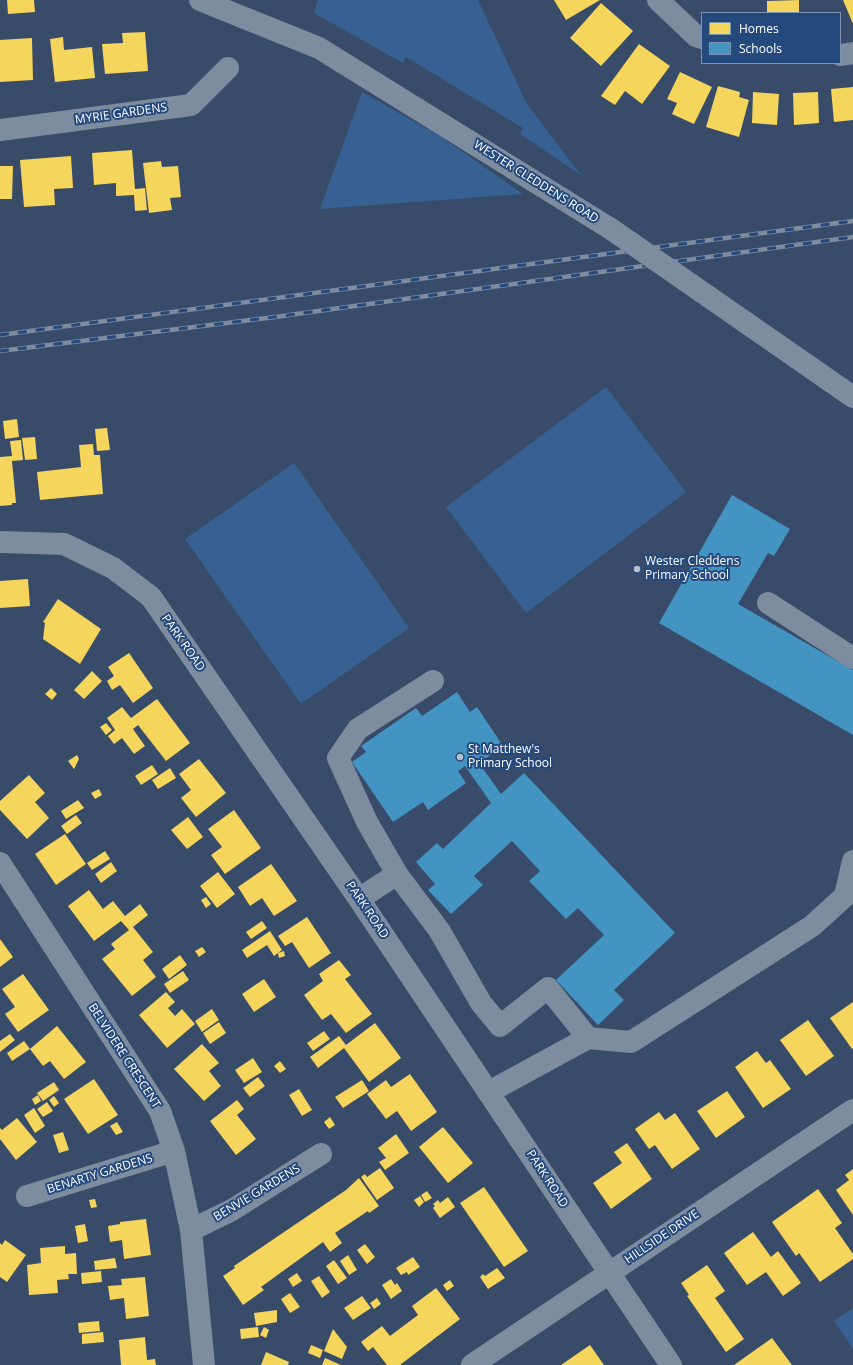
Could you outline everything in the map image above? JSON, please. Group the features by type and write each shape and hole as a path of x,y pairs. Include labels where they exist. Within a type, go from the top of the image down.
{"street":[{"name":"WESTER CLEDDENS ROAD","path":"200,0 319,48 611,229 853,398"},
{"path":"658,0 696,36 701,38"},
{"path":"841,55 853,53"},
{"name":"MYRIE GARDENS","path":"0,130 191,105 228,68"},
{"name":"PARK ROAD","path":"0,542 64,544 113,568 152,597 359,899 671,1365"},
{"path":"768,603 853,658"},
{"path":"433,681 358,729 338,758 368,822 398,874 439,930 481,1003 500,1026 548,988 588,1038"},
{"path":"489,1092 588,1038 631,1042 812,926 849,894 853,861"},
{"name":"BELVIDERE CRESCENT","path":"0,864 160,1111 174,1151 191,1230 204,1365"},
{"path":"359,899 398,874"},
{"name":"HILLSIDE DRIVE","path":"472,1365 853,1110"},
{"name":"BENARTY GARDENS","path":"27,1196 174,1151"},
{"name":"BENVIE GARDENS","path":"191,1230 232,1210 321,1154"}],"shaded area":[{"path":"318,0 478,0 527,104 581,175 520,134 523,128 406,57 403,63 314,13"},
{"path":"362,92 443,138 523,194 320,209"},
{"path":"606,387 686,492 526,613 446,507"},
{"path":"294,463 409,628 301,704 185,539"},
{"path":"853,1308 853,1349 834,1321"}],"building: Homes":[{"path":"7,0 34,0 35,12 8,14"},
{"path":"554,0 600,0 566,20"},
{"path":"799,0 799,12 767,12 767,1"},
{"path":"843,0 853,0 853,24"},
{"path":"601,3 633,31 601,66 570,38"},
{"path":"145,32 148,71 105,74 102,44 123,43 122,33"},
{"path":"63,37 64,50 92,47 95,78 55,82 50,39"},
{"path":"32,38 33,80 0,82 0,40"},
{"path":"639,44 670,66 642,104 625,91 615,105 601,96"},
{"path":"680,72 712,87 694,124 672,114 677,103 667,99"},
{"path":"718,86 740,92 739,97 749,100 739,137 706,127"},
{"path":"853,87 853,120 834,122 831,89"},
{"path":"753,92 779,94 777,125 752,123"},
{"path":"818,92 819,123 794,125 793,93"},
{"path":"132,150 135,189 145,188 147,210 135,211 134,195 116,196 116,183 94,185 92,153"},
{"path":"71,156 73,188 54,189 55,205 24,207 20,160"},
{"path":"161,161 162,167 178,166 181,197 170,198 172,210 149,213 143,163"},
{"path":"0,166 13,166 12,199 0,199"},
{"path":"17,419 19,437 5,439 3,421"},
{"path":"107,428 110,450 97,451 95,429"},
{"path":"35,437 37,459 25,460 22,438"},
{"path":"21,440 23,460 12,461 16,503 12,503 12,505 0,506 0,457 12,456 10,441"},
{"path":"93,444 94,455 100,455 103,494 40,500 37,472 81,467 79,445"},
{"path":"28,579 30,606 0,608 0,581"},
{"path":"58,599 101,629 80,664 43,639 45,623 43,622"},
{"path":"129,653 153,688 133,703 120,685 112,690 107,681 114,676 108,667"},
{"path":"92,671 102,681 84,699 74,690"},
{"path":"51,688 57,694 52,700 45,694"},
{"path":"157,699 190,743 166,761 138,725 133,729 145,746 134,754 122,738 114,744 108,736 115,730 107,718 122,707 131,718"},
{"path":"106,723 112,730 106,735 100,727"},
{"path":"77,755 79,759 74,769 68,761"},
{"path":"199,759 226,793 196,817 181,798 191,790 179,774"},
{"path":"152,765 158,774 141,785 135,776"},
{"path":"170,768 176,778 158,789 152,780"},
{"path":"29,775 45,793 35,802 49,818 27,839 0,810 0,801"},
{"path":"99,789 102,795 95,799 91,793"},
{"path":"78,800 84,808 66,819 61,811"},
{"path":"234,810 261,848 225,874 211,855 222,847 208,829"},
{"path":"76,815 82,823 67,834 61,826"},
{"path":"188,817 203,837 187,849 171,830"},
{"path":"65,834 86,864 56,885 35,854"},
{"path":"105,851 110,859 92,870 87,863"},
{"path":"111,862 117,871 101,883 95,874"},
{"path":"271,864 297,901 274,916 262,898 250,906 238,887"},
{"path":"218,872 235,894 217,908 200,886"},
{"path":"89,890 103,909 113,901 125,916 140,904 148,915 133,927 153,952 143,960 156,977 132,996 102,959 115,949 111,944 129,930 121,921 94,941 68,906"},
{"path":"206,897 211,904 206,908 201,900"},
{"path":"307,917 331,953 309,968 292,942 285,946 278,936"},
{"path":"262,921 267,928 251,939 246,932"},
{"path":"270,931 282,950 274,956 267,945 247,958 242,950"},
{"path":"0,939 13,957 0,967"},
{"path":"202,947 206,952 199,957 195,951"},
{"path":"284,951 285,956 279,958 278,953"},
{"path":"180,955 187,965 169,979 162,969"},
{"path":"339,960 351,975 345,979 372,1014 346,1033 331,1014 322,1020 304,995 323,981 319,974"},
{"path":"183,971 189,980 170,993 164,984"},
{"path":"23,974 49,1010 18,1032 5,1014 15,1007 2,989"},
{"path":"264,979 276,997 254,1012 242,994"},
{"path":"166,992 175,1002 168,1008 175,1016 182,1009 195,1024 167,1048 139,1015"},
{"path":"853,1002 853,1048 852,1049 830,1018"},
{"path":"212,1009 219,1020 202,1032 195,1021"},
{"path":"808,1020 834,1056 806,1076 780,1040"},
{"path":"219,1022 226,1033 210,1044 203,1033"},
{"path":"375,1023 401,1058 369,1082 344,1048 318,1068 310,1057 339,1036 346,1045"},
{"path":"57,1026 86,1062 64,1079 50,1061 43,1066 30,1049"},
{"path":"324,1031 330,1039 313,1051 307,1043"},
{"path":"10,1034 15,1040 0,1052 0,1041"},
{"path":"24,1041 30,1049 12,1061 7,1053"},
{"path":"202,1044 219,1063 209,1071 221,1086 204,1101 174,1069"},
{"path":"757,1051 766,1063 770,1060 791,1089 763,1108 735,1067"},
{"path":"253,1058 262,1072 244,1083 235,1070"},
{"path":"280,1061 286,1069 280,1073 274,1066"},
{"path":"410,1074 437,1112 411,1131 397,1111 386,1119 367,1094 386,1080 391,1087"},
{"path":"258,1077 265,1086 250,1097 243,1088"},
{"path":"94,1079 118,1115 88,1134 64,1099"},
{"path":"362,1080 369,1091 343,1108 335,1097"},
{"path":"54,1082 59,1090 43,1101 37,1093"},
{"path":"299,1089 312,1110 302,1116 289,1095"},
{"path":"727,1091 745,1117 716,1138 697,1111"},
{"path":"38,1095 41,1101 35,1105 32,1099"},
{"path":"54,1096 59,1103 54,1107 49,1100"},
{"path":"237,1100 244,1109 237,1115 256,1139 236,1155 210,1121"},
{"path":"47,1102 53,1111 43,1117 37,1109"},
{"path":"34,1108 45,1126 35,1133 24,1115"},
{"path":"659,1112 665,1120 675,1113 700,1149 672,1169 655,1145 649,1149 635,1129"},
{"path":"330,1117 335,1125 329,1129 324,1122"},
{"path":"17,1118 37,1142 16,1160 0,1139 0,1128 2,1130"},
{"path":"117,1122 123,1132 116,1135 110,1126"},
{"path":"443,1127 473,1163 448,1183 419,1147"},
{"path":"63,1132 69,1150 59,1153 53,1135"},
{"path":"396,1134 409,1153 385,1170 379,1162 386,1158 378,1148"},
{"path":"627,1143 652,1179 611,1209 593,1183 622,1163 614,1152"},
{"path":"380,1168 394,1188 377,1200 361,1177 365,1174 367,1177"},
{"path":"853,1169 853,1215 836,1190 849,1180 845,1175"},
{"path":"359,1178 379,1206 369,1213 368,1211 335,1233 342,1243 330,1252 323,1242 261,1287 264,1290 243,1305 223,1276 235,1268 234,1266 346,1190"},
{"path":"484,1187 528,1251 504,1267 460,1203"},
{"path":"818,1189 842,1223 835,1228 853,1254 853,1259 820,1282 799,1253 796,1256 772,1222"},
{"path":"427,1191 432,1198 425,1202 421,1195"},
{"path":"420,1196 424,1202 419,1207 414,1200"},
{"path":"448,1197 455,1207 440,1218 433,1208 435,1206 433,1204 438,1200 440,1203"},
{"path":"95,1199 97,1207 91,1208 89,1200"},
{"path":"146,1219 151,1255 124,1259 122,1240 110,1242 108,1226 120,1224 120,1222"},
{"path":"85,1224 88,1241 78,1243 75,1226"},
{"path":"753,1232 771,1257 778,1251 801,1283 783,1296 766,1272 747,1285 724,1253"},
{"path":"5,1240 26,1255 7,1282 0,1277 0,1243 2,1245"},
{"path":"365,1244 375,1257 367,1264 357,1250"},
{"path":"65,1246 65,1254 76,1253 77,1274 68,1274 69,1279 57,1280 58,1293 29,1295 27,1265 41,1263 40,1248"},
{"path":"348,1255 357,1270 349,1275 340,1261"},
{"path":"413,1257 420,1267 408,1275 407,1272 401,1275 396,1268"},
{"path":"115,1258 117,1268 95,1270 94,1261"},
{"path":"334,1260 347,1278 338,1284 326,1266"},
{"path":"707,1265 725,1291 715,1298 744,1339 726,1352 687,1296 689,1295 681,1283"},
{"path":"497,1268 505,1278 488,1289 480,1277 483,1274 485,1276"},
{"path":"101,1271 102,1282 82,1284 81,1273"},
{"path":"297,1273 302,1281 293,1287 288,1279"},
{"path":"319,1276 330,1292 322,1298 311,1281"},
{"path":"145,1277 149,1316 126,1319 124,1298 110,1300 108,1286 122,1285 121,1279"},
{"path":"391,1279 395,1285 397,1283 402,1291 391,1299 382,1285"},
{"path":"450,1280 454,1286 447,1291 443,1285"},
{"path":"436,1288 460,1319 400,1365 387,1365 373,1347 368,1351 361,1342 382,1326 390,1336 418,1315 412,1306"},
{"path":"290,1293 300,1307 290,1313 281,1299"},
{"path":"362,1296 371,1308 353,1320 344,1308"},
{"path":"377,1298 381,1304 374,1309 370,1303"},
{"path":"277,1310 277,1322 256,1326 254,1313"},
{"path":"99,1321 100,1331 79,1333 78,1323"},
{"path":"258,1327 259,1337 241,1339 240,1329"},
{"path":"264,1327 269,1330 266,1338 260,1335"},
{"path":"333,1329 347,1347 342,1359 324,1351"},
{"path":"103,1332 104,1342 82,1344 82,1334"},
{"path":"145,1337 147,1360 155,1359 156,1365 121,1365 119,1340"},
{"path":"772,1338 792,1365 734,1365"},
{"path":"311,1345 323,1350 320,1358 308,1353"},
{"path":"590,1345 604,1365 561,1365"},
{"path":"266,1352 289,1362 288,1365 261,1365"},
{"path":"325,1358 341,1365 322,1365"}],"building: Schools":[{"path":"732,495 790,529 774,556 768,553 738,604 853,670 853,735 659,623"},
{"path":"457,692 470,712 477,707 503,746 479,763 501,794 524,773 675,933 614,990 624,1000 598,1025 556,980 604,935 578,908 566,919 529,881 540,871 512,841 474,876 483,885 451,914 428,890 435,884 416,862 437,843 443,849 491,803 465,766 458,771 466,783 428,810 423,802 393,822 352,762 366,752 361,746 416,708 422,716"}],"railway":[{"path":"0,335 853,221"},
{"path":"0,351 275,317 853,237"}],"place":[{"name":"Wester Cleddens Primary School","path":"637,569"},
{"name":"St Matthew's Primary School","path":"460,757"}]}
